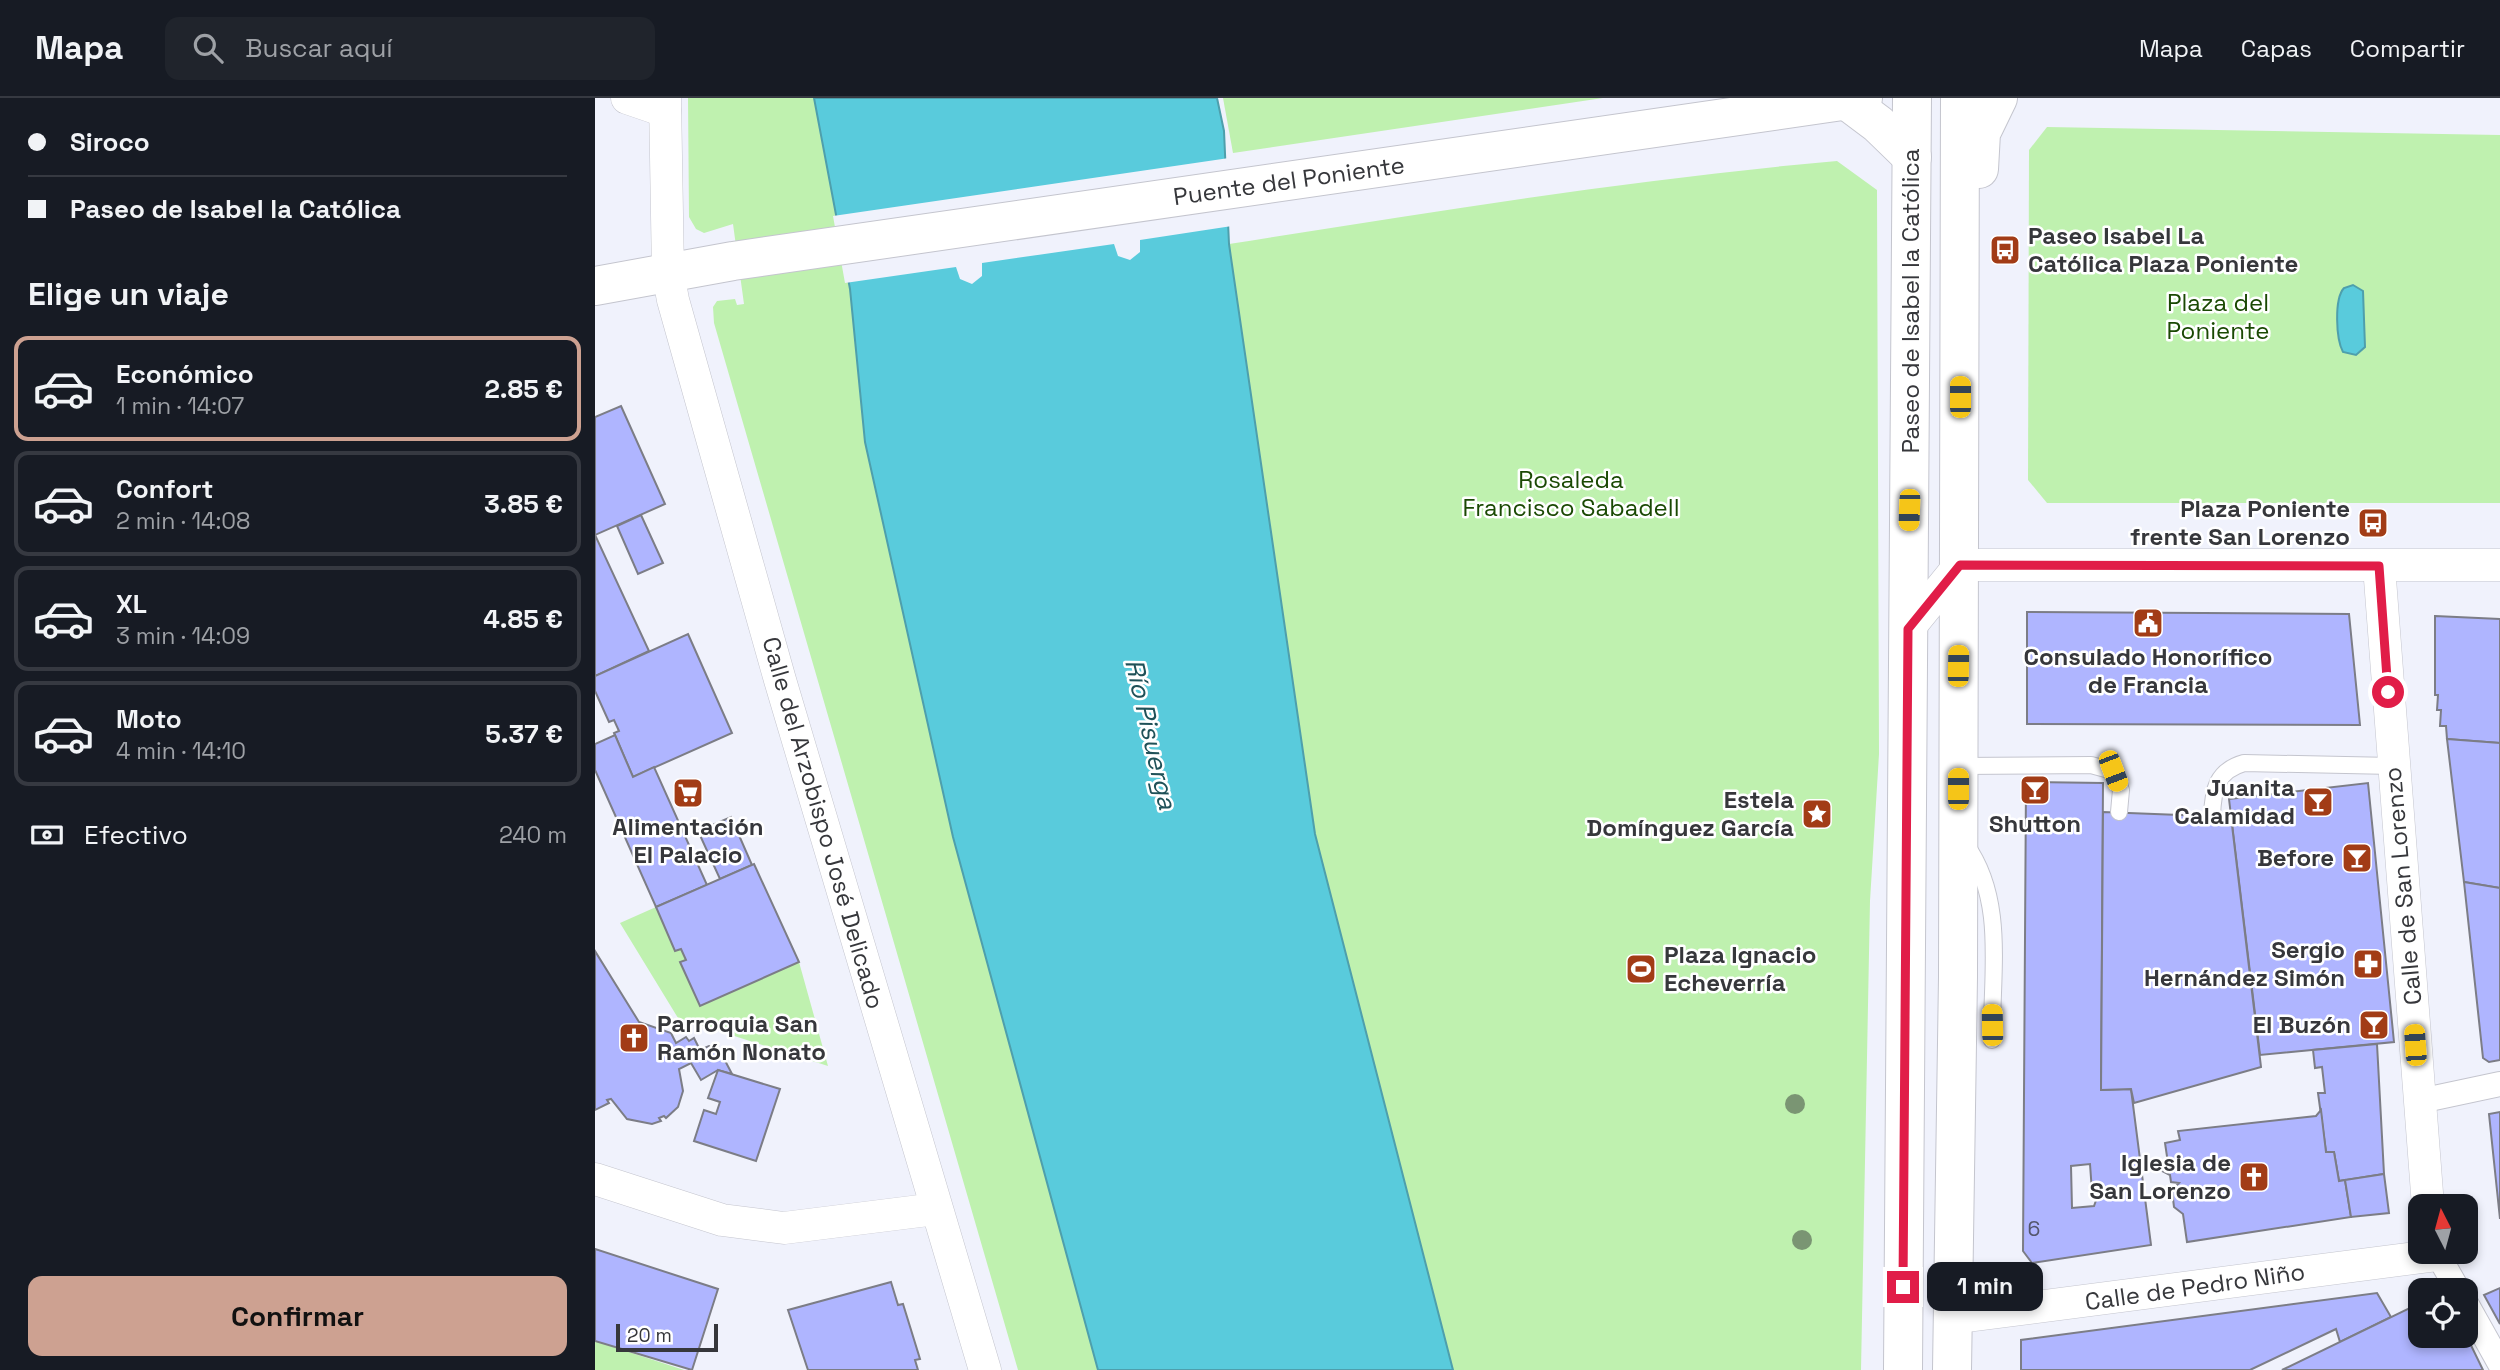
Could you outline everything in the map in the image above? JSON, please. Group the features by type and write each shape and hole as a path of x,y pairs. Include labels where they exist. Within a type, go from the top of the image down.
{"main road":[{"name":"Paseo de Isabel la Católica","path":"1903,1370 1912,98"},
{"name":"Paseo de Isabel la Católica","path":"1952,1370 1960,565 1959,98"},
{"path":"1960,475 1970,460 1977,434 1980,138 1989,112 1998,98"},
{"name":"Puente del Poniente","path":"595,286 733,261 1854,99 1912,157"},
{"path":"1959,214 1978,248"}],"street":[{"path":"627,98 665,105"},
{"name":"Calle del Arzobispo José Delicado","path":"665,105 668,273 780,680 985,1370"},
{"path":"1908,629 1960,565 2500,565"},
{"name":"Calle de San Lorenzo","path":"2379,566 2427,1194"},
{"path":"2420,1101 2500,1084"},
{"path":"595,1179 722,1220 784,1228 936,1209"},
{"name":"Calle de Pedro Niño","path":"1952,1318 2408,1257"},
{"path":"2478,1325 2500,1364"}],"lane":[{"path":"2212,816 2213,793 2220,776 2231,767 2244,763 2393,766"},
{"path":"1958,766 2091,765 2113,771 2121,790 2119,812"},
{"path":"1958,834 1975,858 1991,899 1992,1040"}],"green space":[{"path":"688,98 814,98 850,289 865,442 953,837 1098,1370 1018,1370 714,323 713,307 717,301 735,299 737,305 744,304 733,224 704,233 696,229 689,217"},
{"path":"1223,98 1603,98 1233,153"},
{"name":"Plaza del Poniente","path":"2047,127 2500,135 2500,503 2047,503 2028,480 2029,150"},
{"name":"Rosaleda Francisco Sabadell","path":"1837,161 1877,190 1879,754 1870,901 1861,1370 1453,1370 1315,834 1229,244 1609,187"},
{"path":"656,907 675,951 681,949 686,960 681,963 700,1006 799,962 828,1066 678,1018 620,923"},
{"path":"595,1341 684,1370 595,1370"}],"water":[{"name":"Río Pisuerga","path":"814,98 1217,98 1224,131 1229,244 1315,834 1453,1370 1098,1370 953,837 865,442 850,289"},
{"path":"2353,285 2363,291 2365,347 2356,355 2343,352 2337,319 2341,293 2344,288"}],"pier":[{"path":"1229,158 1232,226 1140,240 1140,252 1130,260 1118,256 1114,244 982,263 982,276 972,284 960,279 956,267 845,283 833,216"}],"building":[{"path":"621,406 665,504 595,535 595,417"},
{"path":"641,515 663,563 638,574 617,526"},
{"path":"595,535 649,651 595,676"},
{"path":"2027,612 2349,614 2360,725 2027,724"},
{"path":"2435,616 2500,619 2500,743 2447,739 2446,726 2440,726 2441,710 2437,710 2438,695 2435,695"},
{"path":"688,634 732,733 633,777 614,733 619,731 614,720 609,722 595,691 595,676"},
{"path":"615,735 633,777 654,767 707,885 656,907 595,770 595,744"},
{"path":"2447,739 2500,743 2500,888 2464,882"},
{"path":"2026,782 2103,783 2101,1090 2131,1089 2151,1245 2032,1263 2023,1251","holes":["2090,1164 2092,1192 2099,1192 2094,1206 2072,1208 2071,1166"]},
{"path":"2368,783 2394,1042 2260,1055 2229,799"},
{"path":"2103,812 2231,817 2261,1067 2134,1103 2131,1089 2101,1090"},
{"path":"731,817 752,865 720,879 698,831"},
{"path":"754,864 799,962 700,1006 680,962 686,960 681,949 675,951 656,907"},
{"path":"2464,882 2500,888 2500,1060 2489,1062 2483,1058"},
{"name":"Parroquia San Ramón Nonato","path":"595,951 639,1022 671,1033 676,1043 686,1037 689,1041 694,1038 700,1050 709,1046 719,1049 732,1074 718,1070 701,1080 691,1063 679,1069 683,1091 678,1107 666,1118 659,1118 661,1121 652,1124 627,1119 611,1099 607,1100 609,1103 595,1110"},
{"path":"2377,1044 2384,1174 2339,1181 2334,1152 2326,1152 2318,1093 2325,1093 2322,1067 2315,1068 2313,1050"},
{"path":"718,1070 780,1089 756,1161 694,1141 704,1110 716,1114 720,1102 708,1098"},
{"name":"Iglesia de San Lorenzo","path":"2321,1110 2326,1152 2334,1152 2339,1181 2345,1180 2351,1217 2187,1242 2183,1214 2174,1207 2172,1190 2179,1183 2171,1182 2170,1175 2162,1171 2163,1165 2168,1163 2165,1143 2180,1140 2178,1131 2316,1116"},
{"path":"2500,1112 2500,1219 2489,1114"},
{"path":"2384,1174 2389,1213 2351,1217 2345,1180"},
{"path":"595,1249 718,1289 692,1370 595,1341"},
{"path":"891,1282 898,1305 903,1304 920,1359 915,1360 918,1370 808,1370 788,1310"},
{"path":"2500,1288 2500,1324 2484,1295"},
{"path":"2377,1293 2391,1317 2340,1342 2336,1329 2250,1370 2021,1370 2021,1340"},
{"path":"2408,1309 2408,1348 2472,1348 2483,1370 2282,1370"}],"place":[{"name":"Paseo Isabel La Católica Plaza Poniente","path":"2005,250"},
{"name":"Plaza Poniente frente San Lorenzo","path":"2373,523"},
{"name":"Consulado Honorífico de Francia","path":"2148,623"},
{"name":"Shutton","path":"2035,790"},
{"name":"Alimentación El Palacio","path":"688,793"},
{"name":"Juanita Calamidad","path":"2318,802"},
{"name":"Estela Domínguez García","path":"1817,814"},
{"name":"Before","path":"2357,858"},
{"name":"Sergio Hernández Simón","path":"2368,964"},
{"name":"Plaza Ignacio Echeverría","path":"1641,969"},
{"name":"El Buzón","path":"2374,1025"},
{"name":"Parroquia San Ramón Nonato","path":"634,1038"},
{"name":"Iglesia de San Lorenzo","path":"2254,1177"}],"route":[{"path":"1903,1287 1908,629 1960,565 2379,566 2388,692"}]}
